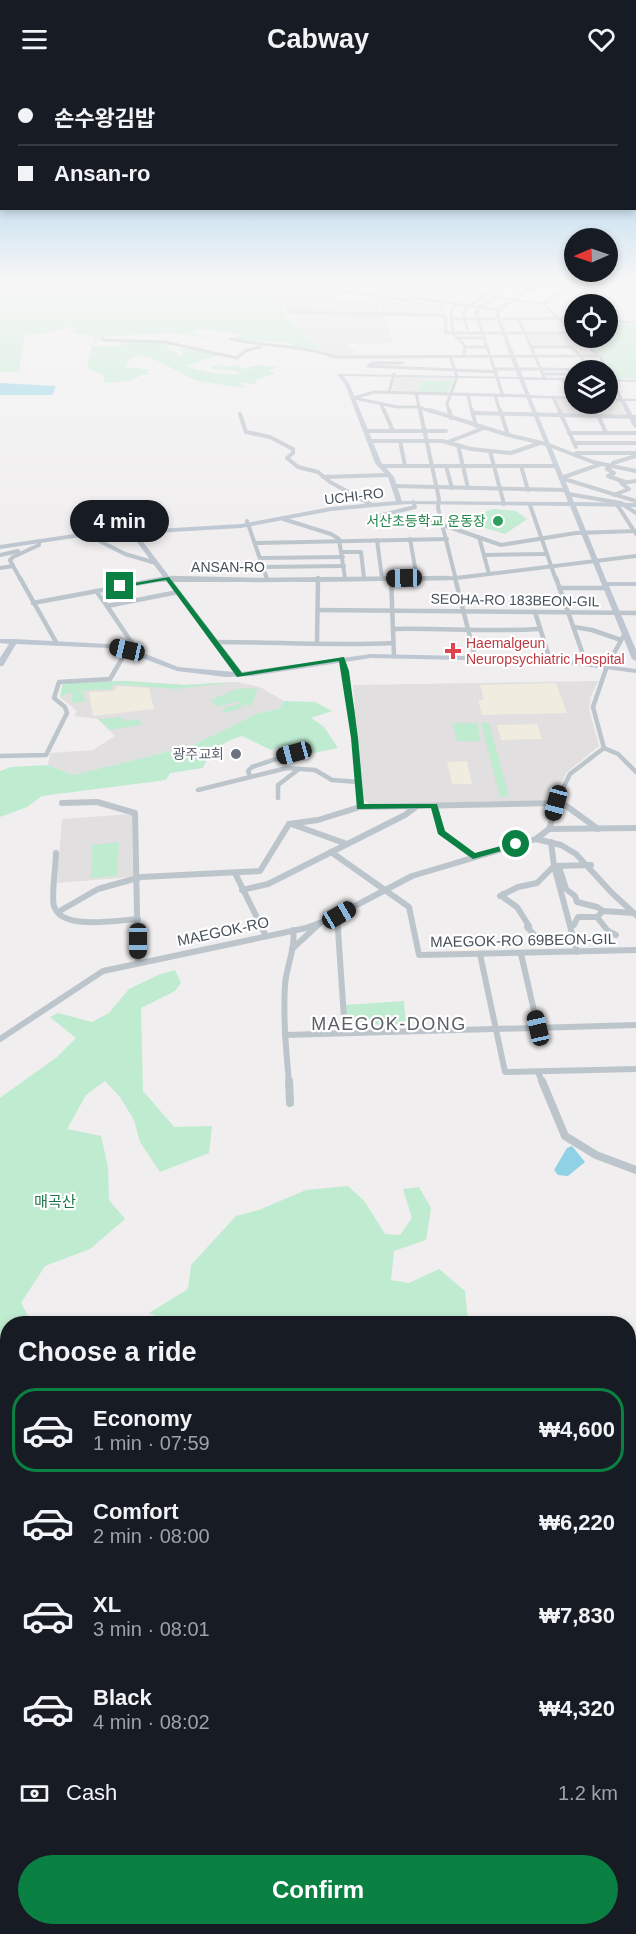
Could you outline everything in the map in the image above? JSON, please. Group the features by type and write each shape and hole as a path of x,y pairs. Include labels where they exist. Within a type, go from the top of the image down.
{"main road":[{"path":"518,369 544,443 606,586 623,638 633,646 636,659"},
{"path":"399,502 395,486 380,466 369,441 348,383 339,375 422,372 457,377 544,376 563,379"},
{"path":"618,380 636,381"},
{"path":"528,396 564,398"},
{"path":"621,399 636,400"},
{"path":"621,399 636,426"},
{"name":"UCHI-RO","path":"0,548 88,535 249,523 399,502 618,506 636,503"},
{"path":"132,532 240,675"},
{"path":"606,586 636,584"},
{"path":"0,641 102,645 130,651 188,672 240,675 342,659 394,656 550,660 636,671"},
{"path":"0,664 14,641"}],"street":[{"path":"399,369 422,372 518,369"},
{"path":"541,369 544,376 564,374"},
{"path":"451,418 447,406 449,394 457,377 455,370"},
{"path":"496,370 503,396"},
{"path":"389,392 394,374"},
{"path":"354,398 368,392 528,396"},
{"path":"394,392 397,407"},
{"path":"416,393 442,523 475,657"},
{"path":"618,394 621,399"},
{"path":"468,395 476,426"},
{"path":"495,395 508,435"},
{"path":"553,397 579,453"},
{"path":"354,398 397,407 418,407 476,426 544,443 601,464"},
{"path":"381,404 393,431"},
{"path":"240,414 246,432 282,442 293,449 293,453 287,458 298,467 318,472 355,496 364,498 372,505"},
{"path":"472,414 633,417"},
{"path":"598,417 606,433"},
{"path":"448,442 484,428"},
{"path":"366,431 446,431"},
{"path":"569,433 636,433"},
{"path":"369,441 448,442 511,453 544,443"},
{"path":"400,441 405,466"},
{"path":"574,443 636,443"},
{"path":"458,445 468,488"},
{"path":"490,451 504,504"},
{"path":"511,453 519,466 528,490"},
{"path":"574,454 636,454"},
{"path":"636,454 610,464 607,469 614,473 608,476 625,482 636,481"},
{"path":"561,478 601,464 636,471"},
{"path":"380,466 555,465"},
{"path":"446,466 452,488"},
{"path":"323,477 389,475"},
{"path":"561,478 636,503"},
{"path":"615,495 629,489 621,483 625,482"},
{"name":"UCHI-RO","path":"395,486 567,492 625,506 636,513"},
{"path":"413,502 415,507 378,516 393,524 442,523 501,545 583,532 635,532"},
{"path":"530,505 586,663"},
{"path":"618,506 635,532"},
{"path":"283,519 331,534 341,541 345,578"},
{"path":"249,523 267,579"},
{"path":"88,535 125,554 156,563"},
{"path":"479,537 489,574"},
{"path":"256,543 447,538"},
{"path":"410,539 417,578"},
{"path":"377,540 382,578"},
{"path":"0,555 39,545 39,541"},
{"path":"30,548 10,560 56,642"},
{"path":"261,558 299,558 361,552 364,578"},
{"path":"484,555 546,554"},
{"name":"ANSAN-RO","path":"33,603 167,578 456,578 636,556"},
{"path":"0,568 13,566"},
{"path":"263,567 344,566"},
{"path":"317,642 318,578"},
{"path":"392,578 394,656"},
{"path":"559,588 606,586"},
{"path":"0,756 46,755 67,713 65,707 54,698 59,682 110,679 130,651 132,643 96,591"},
{"path":"106,606 178,592"},
{"name":"SEOHA-RO 183BEON-GIL","path":"318,610 636,613"},
{"path":"535,612 550,660"},
{"path":"574,627 623,638 607,666 593,707 604,748"},
{"path":"393,629 511,631 540,629"},
{"path":"216,642 317,642 349,645 393,643"},
{"path":"342,659 346,671 360,807"},
{"path":"604,748 618,754 636,772"},
{"path":"604,748 570,774 556,803 549,829 636,828"},
{"path":"250,776 248,771 252,767 294,753"},
{"path":"198,790 282,768 315,770 332,780 358,782"},
{"path":"278,798 279,785 299,769"},
{"path":"62,803 97,802 135,813 138,962"},
{"path":"289,824 318,820 360,807 556,803 565,805 598,829"},
{"path":"242,890 268,884 405,815 417,806"},
{"path":"435,806 441,832 473,856"},
{"path":"289,824 347,844"},
{"path":"58,912 92,892 136,878 260,872 289,824"},
{"name":"MAEGOK-RO","path":"0,1039 95,975 138,962 320,923 412,876 536,839 549,829"},
{"path":"536,839 551,842 575,852 591,866 611,893 635,914"},
{"path":"551,842 577,952"},
{"path":"331,852 384,889"},
{"path":"56,853 54,897 58,912 65,920 76,923 138,919"},
{"path":"537,938 527,927 529,926 517,907 501,895 537,882 557,866 591,866"},
{"path":"557,866 566,889 575,896 577,903 597,907 603,911 635,914"},
{"path":"235,873 266,936"},
{"name":"MAEGOK-RO 69BEON-GIL","path":"384,889 409,907 419,956 636,950"},
{"path":"574,924 578,917 597,917 603,911"},
{"path":"337,915 345,1033"},
{"path":"597,917 608,931 616,934"},
{"name":"MAEGOK-RO","path":"292,949 320,923"},
{"name":"MAEGOK-RO","path":"290,1103 288,1047 285,1035 286,977 294,936 293,930"},
{"path":"480,954 505,1072 636,1069"},
{"path":"521,954 538,1028"},
{"path":"285,1035 636,1025"},
{"path":"538,1072 565,1136 596,1155 636,1170"}],"shaded area":[{"path":"395,376 453,378 454,381 448,393 392,391"},
{"path":"555,398 564,398 564,414 618,414 619,400 627,416 564,416"},
{"path":"127,681 184,685 237,682 260,687 284,701 279,709 258,713 191,746 73,775 48,765 50,753 93,750 115,736 98,719 74,716 77,711 60,697 63,682"},
{"path":"598,681 591,696 589,709 599,746 567,772 552,800 370,804 363,799 353,685"},
{"path":"132,814 133,877 57,883 62,819"},
{"path":"451,936 476,936 478,952 454,952"}],"green space":[{"path":"0,369 20,369 19,372 0,372"},
{"path":"143,369 147,369 149,375 142,375 129,381 104,383 104,375 89,370"},
{"path":"172,369 242,374 233,370 211,369 274,369 269,371 275,374 255,380 257,382 254,384 237,382 245,387 256,389 217,384 188,377"},
{"path":"618,369 636,369 636,379 618,378"},
{"path":"420,381 453,381 447,392 418,391"},
{"name":"서산초등학교 운동장","path":"493,509 516,511 527,519 505,534 468,523"},
{"path":"127,681 184,685 237,682 176,689 114,684 111,689 74,691 83,691 85,702 73,703 71,692 60,697 63,682"},
{"path":"258,689 251,706 241,704 244,707 225,713 222,709 240,703 238,701 217,707 211,700 234,690"},
{"path":"284,701 315,702 332,711 311,718 324,727 338,748 309,754 287,745 271,750 242,736 218,748 203,768 170,773 166,780 42,796 27,807 0,817 0,771 11,767 48,765 73,775 191,746 258,713 279,709"},
{"path":"122,717 124,721 140,719 141,725 110,730 98,719"},
{"path":"452,723 477,723 481,741 457,741"},
{"path":"481,723 489,723 509,796 500,797"},
{"path":"119,842 117,876 91,878 92,845"},
{"name":"매곡산","path":"175,970 181,983 175,991 141,1008 143,1091 174,1127 212,1126 209,1153 160,1172 140,1142 134,1120 120,1097 105,1081 86,1095 67,1129 101,1136 108,1167 109,1200 125,1219 90,1249 45,1266 21,1303 28,1316 0,1316 0,1098 57,1057 76,1038 50,1017 58,1013 92,1022 109,1013 129,989 158,975"},
{"path":"404,1001 406,1024 344,1025 345,1005"},
{"path":"348,1186 365,1202 385,1234 400,1235 412,1218 403,1189 419,1187 431,1208 426,1240 394,1251 391,1280 409,1283 439,1269 465,1291 467,1316 156,1316 149,1313 188,1289 191,1265 236,1216 259,1210 306,1190"}],"sand":[{"path":"556,683 567,713 482,715 478,700 484,700 480,685"},
{"path":"118,686 149,688 154,709 93,716 89,692 114,691"},
{"path":"537,724 542,739 501,740 497,725"},
{"path":"467,761 472,784 452,784 447,762"}],"water":[{"path":"0,383 56,386 52,395 0,395"},
{"path":"572,1146 585,1162 568,1176 558,1175 554,1170 567,1148"}],"place":[{"name":"서산초등학교 운동장","path":"498,521"},
{"name":"Haemalgeun Neuropsychiatric Hospital","path":"453,651"},
{"name":"광주교회","path":"236,754"}],"district":[{"name":"MAEGOK-DONG","path":"389,1024"}],"route":[{"path":"120,586 167,578 240,675 342,659 346,671 355,738 360,807 435,806 441,832 473,856 516,844"}]}
